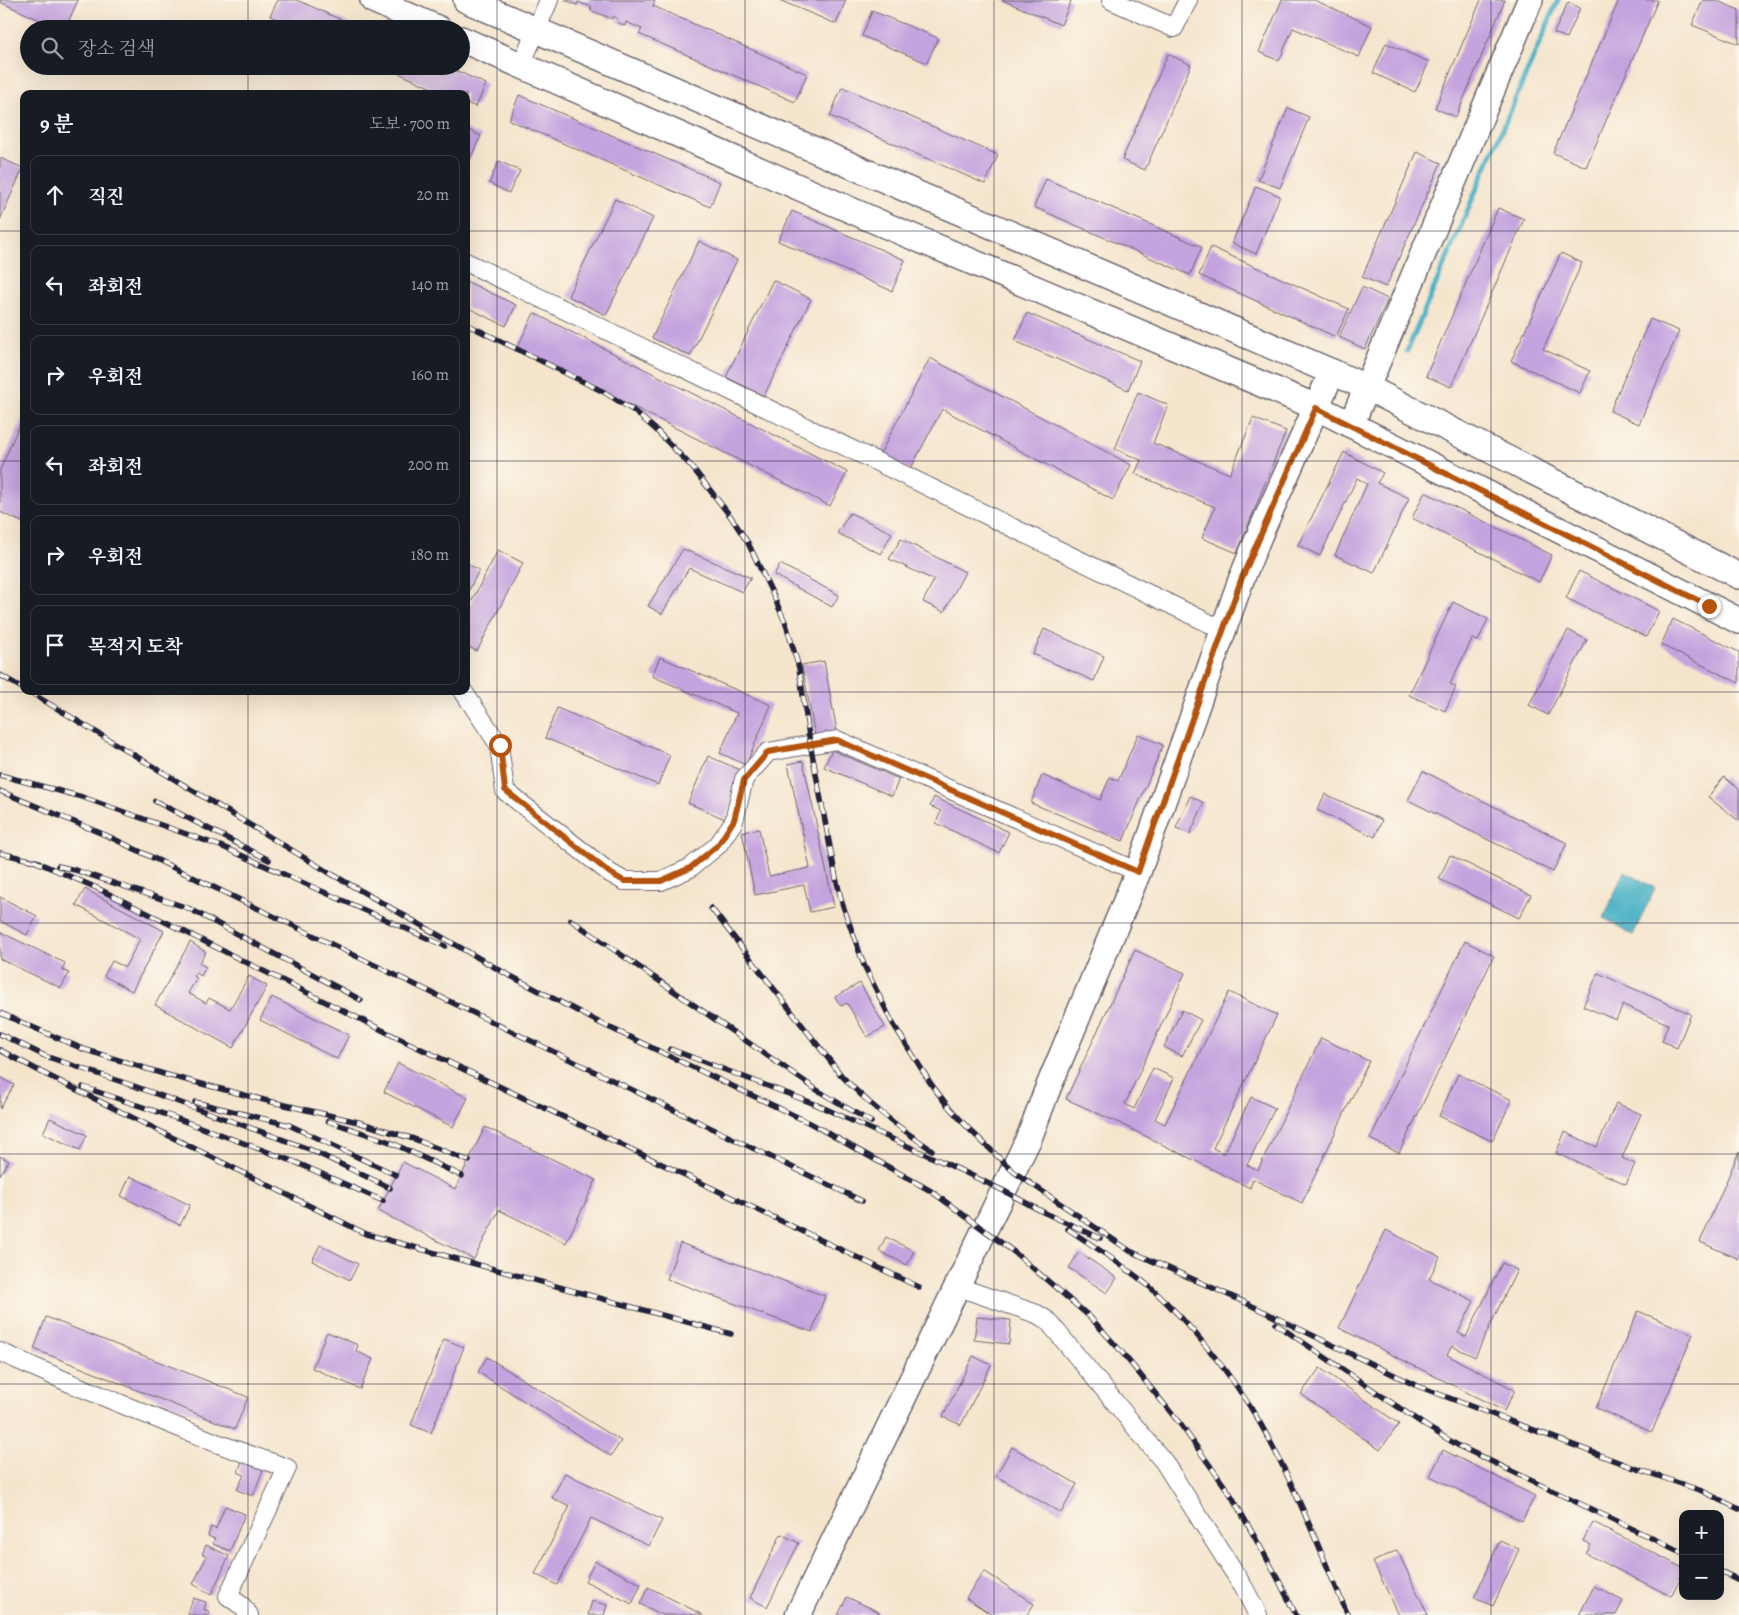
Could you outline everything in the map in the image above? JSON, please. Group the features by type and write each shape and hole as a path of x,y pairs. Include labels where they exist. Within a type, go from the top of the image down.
{"main road":[{"path":"373,0 419,20"},
{"path":"466,0 1366,387 1739,576"},
{"path":"1351,425 1530,0"},
{"path":"470,43 887,226 1316,408 1739,621"},
{"path":"798,1615 1029,1138 1138,872 1223,630 1259,536 1332,372"}],"street":[{"path":"521,65 549,0"},
{"path":"1112,0 1174,28 1188,0"},
{"path":"470,264 1223,630"},
{"path":"467,695 500,745 505,790 610,873 624,881 661,881 690,868 718,845 734,820 744,780 768,752 837,740 1138,872"},
{"path":"958,1287 1037,1314 1048,1321 1164,1462 1244,1588 1258,1615"},
{"path":"0,1352 70,1384 218,1444 287,1468 228,1596 242,1606 249,1615"}],"water":[{"path":"1624,871 1655,888 1633,935 1604,918"}],"building":[{"path":"0,0 78,0 69,20 40,20 0,2"},
{"path":"278,0 297,0 342,20 279,20 270,16"},
{"path":"565,0 655,0 653,6 807,74 795,102 639,34 642,29 626,22 625,26 617,22 618,19 613,16 612,19 590,10 592,7 578,2 577,5"},
{"path":"779,0 846,0 836,24"},
{"path":"1002,0 1070,0 1071,1 1061,25"},
{"path":"1282,0 1314,0 1372,26 1359,57 1293,28 1279,61 1259,52"},
{"path":"1481,0 1505,0 1456,117 1435,108"},
{"path":"1619,0 1658,0 1586,167 1553,153"},
{"path":"1703,0 1715,0 1739,10 1739,44 1692,25"},
{"path":"1568,2 1580,8 1567,38 1554,33"},
{"path":"872,11 938,38 927,63 862,36"},
{"path":"1386,43 1429,62 1415,92 1373,73"},
{"path":"1168,54 1191,65 1145,170 1122,160"},
{"path":"403,75 466,75 486,84 476,107 470,105 470,90 436,90"},
{"path":"842,87 998,155 985,184 830,116"},
{"path":"519,95 720,182 710,207 509,120"},
{"path":"1288,108 1309,117 1280,188 1258,180"},
{"path":"470,131 481,136 470,159"},
{"path":"1417,152 1441,163 1386,287 1362,277"},
{"path":"0,158 20,167 20,175 0,220"},
{"path":"499,161 520,171 509,193 489,183"},
{"path":"1046,179 1202,247 1190,275 1034,207"},
{"path":"1256,186 1280,196 1256,254 1232,243"},
{"path":"615,199 653,218 606,315 568,296"},
{"path":"1498,208 1524,219 1451,387 1426,376"},
{"path":"792,211 905,260 892,291 778,241"},
{"path":"699,241 737,260 690,356 652,338"},
{"path":"1211,247 1349,309 1336,337 1199,275"},
{"path":"1561,253 1582,263 1543,349 1590,371 1580,393 1511,361"},
{"path":"773,280 811,299 764,396 726,377"},
{"path":"470,283 516,305 506,326 470,309"},
{"path":"1362,287 1388,299 1365,349 1339,337"},
{"path":"534,313 847,472 830,506 517,348"},
{"path":"1027,313 1140,361 1128,390 1015,341"},
{"path":"1650,319 1679,331 1639,424 1610,411"},
{"path":"930,358 1131,465 1113,500 942,409 910,470 880,454"},
{"path":"1138,392 1168,405 1153,443 1230,474 1253,418 1286,431 1237,553 1202,538 1215,507 1135,474 1141,460 1115,449"},
{"path":"20,423 20,521 0,512 0,470"},
{"path":"1344,452 1383,473 1377,483 1409,498 1374,573 1335,555 1367,484 1357,478 1320,556 1298,545"},
{"path":"1425,492 1552,555 1539,582 1412,518"},
{"path":"850,513 892,533 881,554 837,533"},
{"path":"901,539 965,572 944,612 923,602 934,580 889,559"},
{"path":"683,549 751,578 742,592 689,568 662,614 648,606"},
{"path":"498,550 523,563 477,651 470,648 470,604"},
{"path":"780,564 839,595 832,607 774,575"},
{"path":"470,565 479,570 470,588"},
{"path":"1579,571 1659,611 1646,637 1566,598"},
{"path":"1453,602 1488,619 1478,641 1472,639 1450,684 1456,687 1445,711 1409,695"},
{"path":"1673,619 1739,652 1739,683 1661,645"},
{"path":"1044,629 1104,656 1094,681 1033,654"},
{"path":"1568,630 1587,640 1548,715 1529,705"},
{"path":"660,657 771,705 746,765 720,753 737,713 652,676"},
{"path":"824,661 837,732 815,736 802,665"},
{"path":"557,708 670,755 658,785 545,738"},
{"path":"1138,734 1163,745 1123,841 1031,803 1042,775 1100,800 1110,777 1118,781"},
{"path":"832,750 899,779 892,796 824,767"},
{"path":"708,756 745,772 725,819 688,803"},
{"path":"803,761 834,907 810,912 804,885 755,895 742,832 759,829 769,876 810,868 788,764"},
{"path":"1423,771 1567,843 1553,872 1408,800"},
{"path":"1724,777 1739,789 1739,821 1708,797"},
{"path":"1325,794 1382,820 1375,837 1317,810"},
{"path":"1190,796 1204,803 1190,834 1176,828"},
{"path":"934,797 1009,832 999,853 936,823 941,811 930,806"},
{"path":"1450,855 1531,895 1519,918 1439,879"},
{"path":"85,889 164,931 132,991 104,976 112,961 125,967 140,939 76,905"},
{"path":"0,897 37,916 27,935 0,921"},
{"path":"0,932 65,963 62,970 69,973 61,988 0,959"},
{"path":"1465,941 1494,956 1399,1153 1370,1139"},
{"path":"190,942 206,952 199,963 206,967 201,976 196,973 194,976 197,978 188,993 206,1003 209,998 230,1009 249,976 267,986 233,1048 155,1005"},
{"path":"1135,950 1185,973 1125,1104 1134,1109 1153,1068 1174,1078 1155,1119 1165,1124 1229,992 1277,1015 1213,1148 1224,1154 1251,1097 1275,1108 1247,1165 1258,1170 1321,1038 1369,1061 1302,1203 1253,1179 1250,1188 1117,1122 1066,1099"},
{"path":"1598,973 1691,1014 1677,1048 1662,1041 1668,1024 1623,1005 1616,1020 1583,1006"},
{"path":"860,983 885,1027 867,1037 847,1003 841,1006 835,997"},
{"path":"272,997 349,1035 337,1059 260,1020"},
{"path":"1182,1010 1201,1020 1182,1056 1164,1047"},
{"path":"398,1063 468,1098 453,1127 384,1092"},
{"path":"1458,1074 1512,1100 1492,1141 1439,1116"},
{"path":"0,1077 14,1085 0,1109"},
{"path":"1616,1103 1641,1114 1622,1158 1635,1164 1626,1184 1556,1153 1565,1132 1597,1147"},
{"path":"50,1118 87,1135 80,1150 43,1133"},
{"path":"485,1127 596,1180 566,1243 499,1210 474,1259 378,1211 403,1162 455,1189"},
{"path":"1739,1152 1739,1259 1700,1242"},
{"path":"0,1156 9,1161 0,1175"},
{"path":"130,1176 190,1205 180,1225 121,1196"},
{"path":"1386,1230 1440,1257 1429,1279 1474,1301 1458,1333 1466,1337 1502,1263 1517,1270 1475,1357 1452,1346 1447,1355 1515,1390 1504,1411 1339,1328"},
{"path":"886,1237 914,1251 907,1265 879,1251"},
{"path":"680,1243 825,1296 812,1332 667,1279"},
{"path":"320,1245 358,1264 350,1280 312,1261"},
{"path":"1079,1252 1117,1278 1107,1293 1069,1268"},
{"path":"1638,1311 1693,1334 1652,1432 1596,1408"},
{"path":"46,1317 248,1397 235,1429 34,1349"},
{"path":"977,1317 1011,1320 1009,1344 974,1340"},
{"path":"327,1332 358,1345 356,1351 373,1359 360,1389 312,1368"},
{"path":"444,1339 464,1347 431,1433 411,1425"},
{"path":"973,1356 991,1365 961,1425 943,1417"},
{"path":"487,1357 621,1441 611,1456 478,1372"},
{"path":"1320,1368 1399,1424 1380,1450 1301,1394"},
{"path":"1012,1447 1077,1484 1061,1513 996,1476"},
{"path":"1443,1450 1535,1496 1522,1521 1430,1476"},
{"path":"242,1461 263,1470 253,1496 237,1490 244,1475 238,1472"},
{"path":"565,1473 662,1520 649,1546 591,1518 557,1585 535,1574 570,1506 552,1498"},
{"path":"225,1506 245,1514 230,1551 213,1544 215,1539 208,1536 211,1527 216,1529"},
{"path":"1593,1522 1679,1566 1679,1581 1671,1596 1586,1554 1591,1545 1583,1541"},
{"path":"781,1534 799,1543 767,1607 750,1598"},
{"path":"1500,1540 1519,1549 1493,1606 1474,1598"},
{"path":"206,1545 229,1556 211,1595 193,1584 207,1556 202,1554"},
{"path":"1397,1550 1428,1615 1399,1615 1373,1562"},
{"path":"595,1561 641,1584 632,1604 585,1581"},
{"path":"984,1571 1034,1604 1027,1615 992,1615 966,1598"},
{"path":"1594,1586 1623,1601 1616,1615 1579,1615"},
{"path":"648,1587 703,1615 663,1615 640,1604"},
{"path":"847,1597 879,1612 878,1615 838,1615"},
{"path":"193,1598 206,1602 204,1610 210,1611 209,1615 188,1615"},
{"path":"592,1601 607,1605 604,1615 588,1615"}],"waterway":[{"path":"1407,351 1558,0"}],"railway":[{"path":"470,326 604,392 634,411 655,429 692,467 731,517 748,543 786,624 799,668 810,743 836,878 842,903 864,965 892,1022 931,1084 968,1128 1014,1172 1130,1251 1242,1301 1415,1385 1626,1465 1702,1491 1739,1509"},
{"path":"0,675 20,687"},
{"path":"35,695 328,872 503,972 600,1023 810,1123 931,1191 1014,1252 1090,1317 1120,1350 1181,1425 1231,1495 1296,1615"},
{"path":"0,775 82,797 223,847 445,946"},
{"path":"0,791 110,837 862,1201"},
{"path":"155,801 269,860"},
{"path":"0,853 39,862"},
{"path":"32,860 97,888 394,1036 919,1287"},
{"path":"58,866 188,908 361,1000"},
{"path":"711,908 841,1075 884,1115 932,1150"},
{"path":"571,920 817,1090 871,1122"},
{"path":"0,1013 83,1049 167,1075 358,1122 414,1139 469,1161"},
{"path":"0,1034 45,1056 309,1149 390,1188"},
{"path":"670,1049 815,1104 958,1169 1043,1212 1100,1238"},
{"path":"0,1050 366,1234 731,1334"},
{"path":"83,1087 170,1116 295,1162 383,1201"},
{"path":"195,1102 289,1125 396,1175"},
{"path":"328,1121 390,1142 462,1176"},
{"path":"1068,1229 1151,1288 1196,1334 1224,1369 1249,1405 1272,1446 1295,1493 1348,1615"},
{"path":"1276,1324 1426,1426 1459,1446 1679,1551"},
{"path":"1724,1573 1739,1580"}],"route":[{"path":"500,745 505,790 610,873 624,881 661,881 690,868 718,845 734,820 744,780 768,752 810,743 837,740 1138,872 1241,580 1316,408 1709,606"}]}
